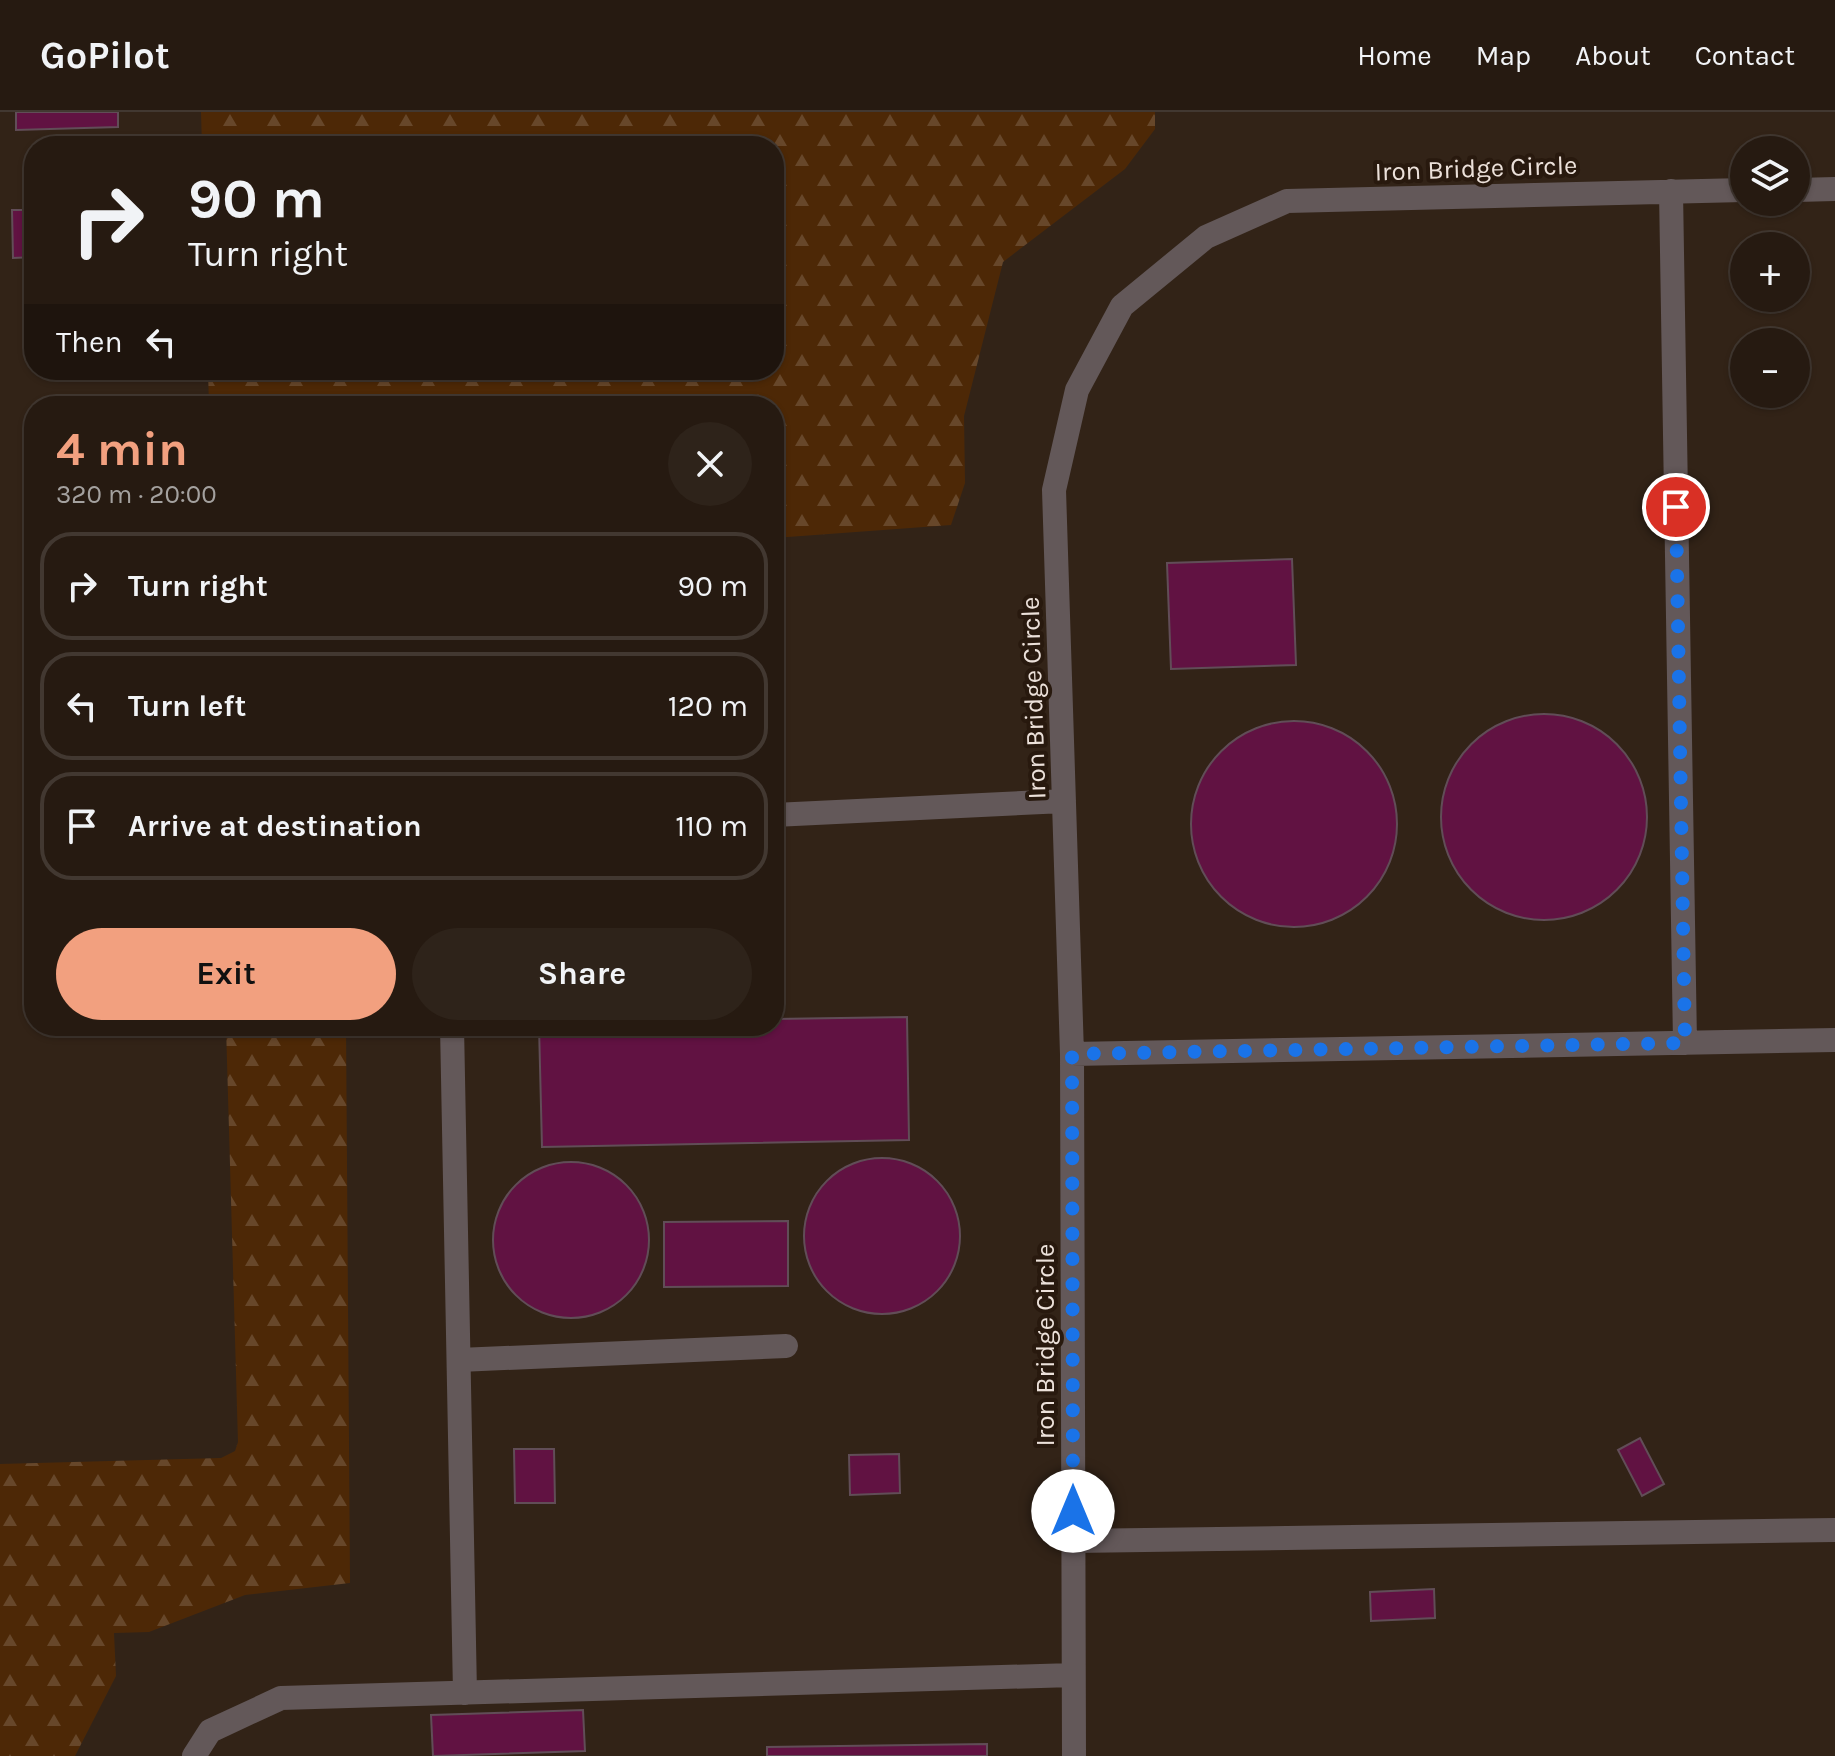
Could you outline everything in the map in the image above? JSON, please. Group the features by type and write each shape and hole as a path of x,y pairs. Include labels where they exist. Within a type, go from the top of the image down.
{"street":[{"path":"1810,190 1835,189"},
{"name":"Iron Bridge Circle","path":"1074,1756 1072,1054 1054,490 1077,390 1122,306 1206,237 1287,201 1730,190"},
{"path":"1671,191 1685,1043"},
{"path":"784,815 1064,801"},
{"path":"452,1036 465,1693"},
{"path":"1072,1054 1835,1040"},
{"path":"459,1360 786,1346"},
{"path":"1073,1541 1835,1530"},
{"path":"194,1756 210,1731 281,1698 1073,1675"}],"green space":[{"path":"201,112 1155,112 1155,129 1125,169 1003,262 964,416 965,483 951,525 784,537 784,396 209,396 208,380 784,380 784,136 202,136"},
{"path":"226,1036 346,1036 350,1583 245,1595 149,1632 114,1633 116,1676 75,1756 0,1756 0,1464 221,1458 235,1451 238,1442"}],"building":[{"path":"16,112 118,112 118,127 16,130"},
{"path":"12,210 24,210 24,257 13,258"},
{"path":"1292,559 1296,665 1171,669 1167,563"},
{"path":"1544,714 1584,722 1617,744 1639,777 1647,817 1639,857 1617,890 1584,912 1544,920 1504,912 1471,890 1449,857 1441,817 1449,777 1471,744 1504,722"},
{"path":"1294,721 1334,728 1367,751 1390,784 1397,824 1390,864 1367,897 1334,920 1294,927 1254,920 1221,897 1198,864 1191,824 1198,784 1221,751 1254,728"},
{"path":"907,1017 909,1140 542,1147 539,1036 784,1036 784,1019"},
{"path":"882,1158 912,1164 937,1181 954,1206 960,1236 954,1266 937,1291 912,1308 882,1314 852,1308 827,1291 810,1266 804,1236 810,1206 827,1181 852,1164"},
{"path":"571,1162 601,1168 626,1185 643,1210 649,1240 643,1270 626,1295 601,1312 571,1318 541,1312 516,1295 499,1270 493,1240 499,1210 516,1185 541,1168"},
{"path":"788,1221 788,1286 664,1287 664,1222"},
{"path":"1640,1438 1664,1484 1642,1496 1618,1450"},
{"path":"514,1449 554,1449 555,1503 515,1503"},
{"path":"899,1454 900,1493 850,1495 849,1455"},
{"path":"1434,1589 1435,1618 1371,1621 1370,1592"},
{"path":"583,1710 585,1751 433,1756 431,1715"},
{"path":"987,1744 987,1756 767,1756 767,1747"}],"route":[{"path":"1073,1511 1072,1054 1685,1043 1676,507"}]}
